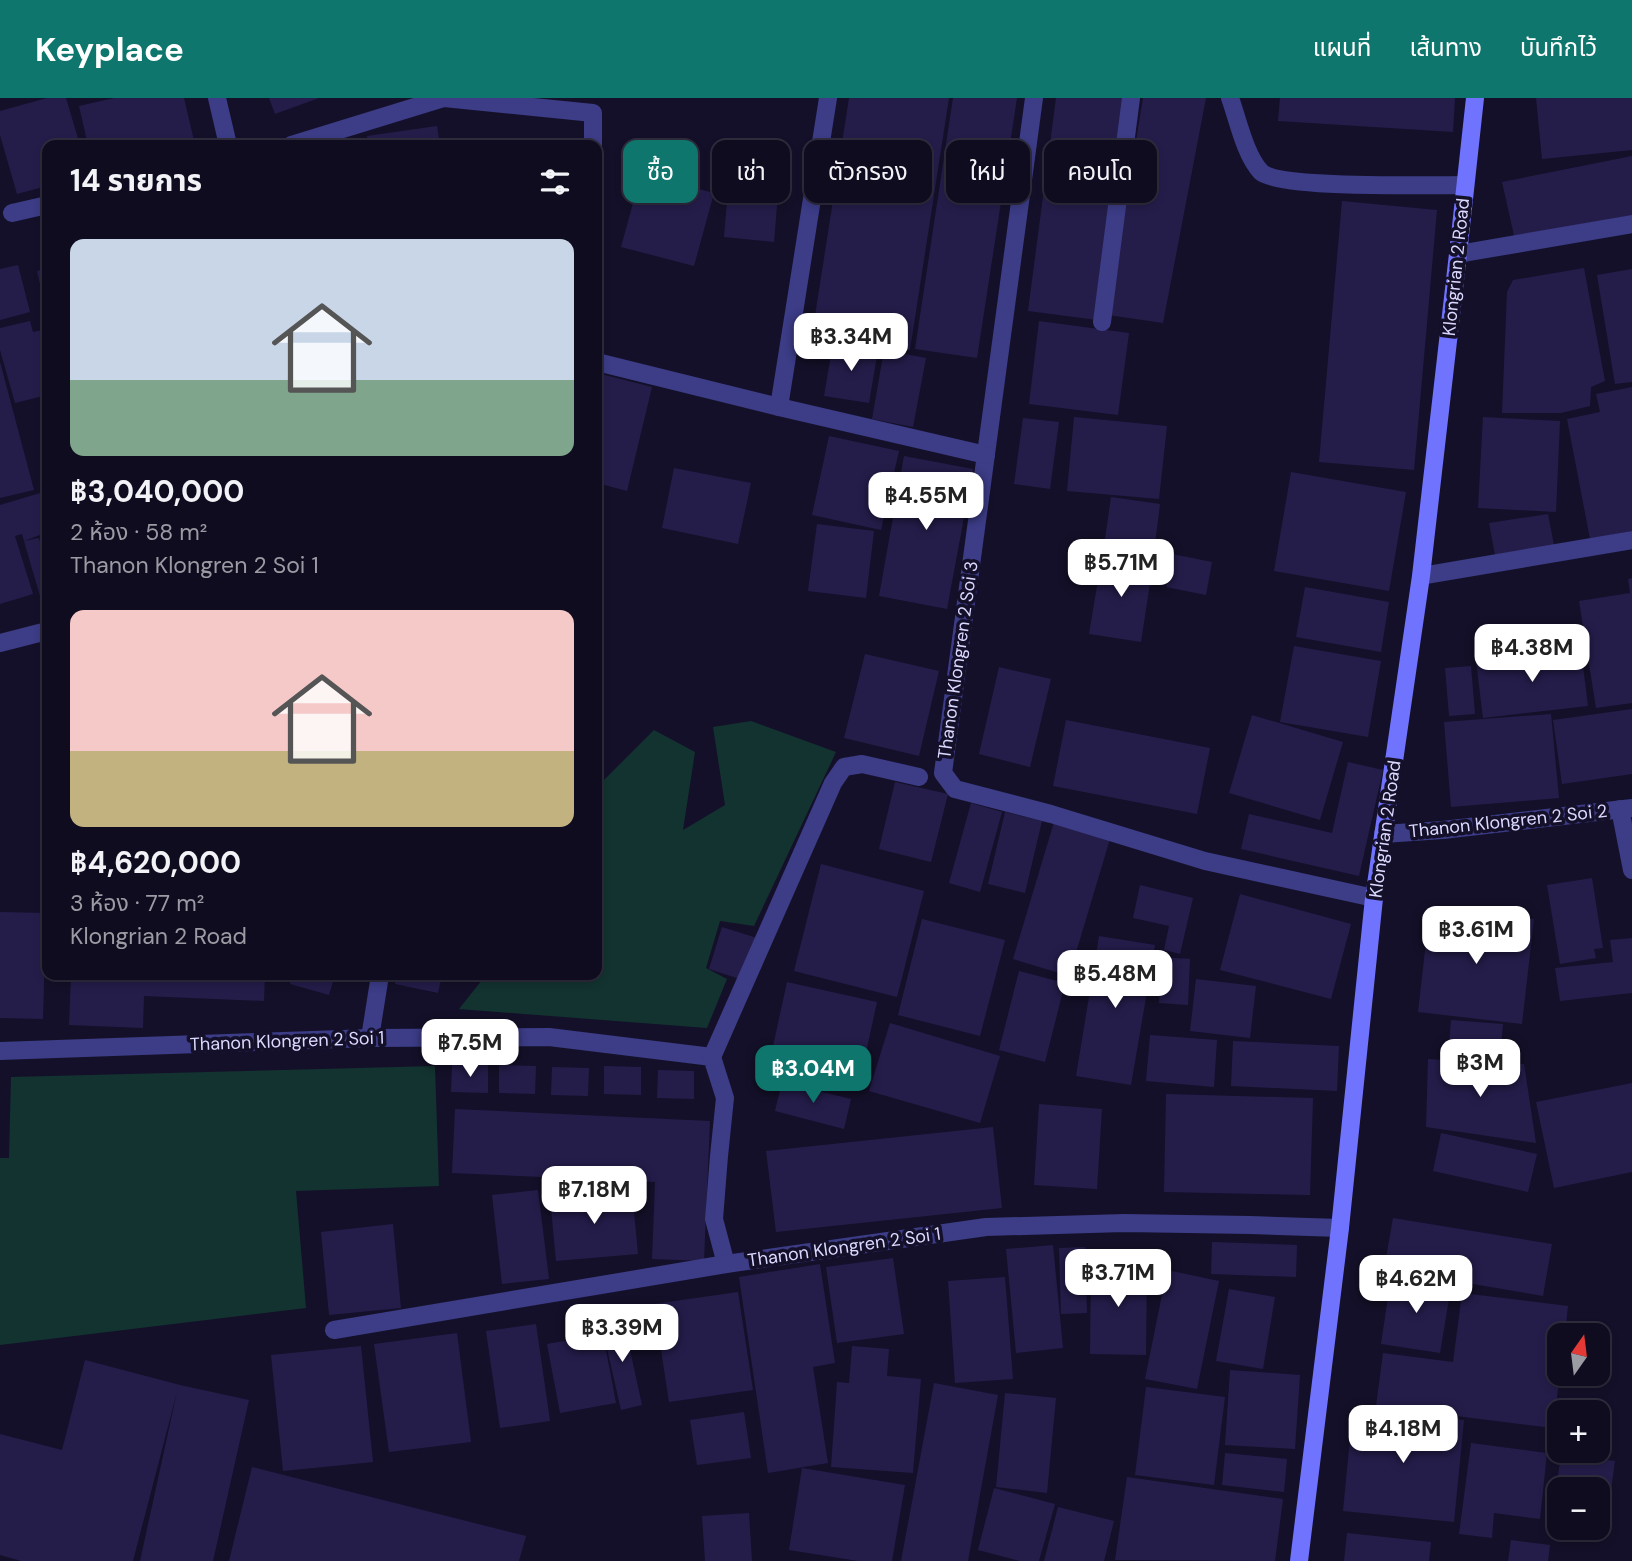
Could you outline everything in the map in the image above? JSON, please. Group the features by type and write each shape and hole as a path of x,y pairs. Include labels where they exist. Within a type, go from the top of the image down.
{"street":[{"path":"217,98 227,140"},
{"path":"307,140 444,98 593,106 593,140"},
{"path":"779,407 828,98"},
{"name":"Thanon Klongren 2 Soi 3","path":"1034,98 943,773 955,789 1051,814 1205,861 1374,898"},
{"path":"1102,322 1130,98"},
{"path":"1230,98 1251,158 1263,174 1280,180 1323,184 1465,185"},
{"name":"Klongrian 2 Road","path":"1299,1561 1340,1228 1374,898 1420,576 1475,98"},
{"path":"12,213 42,206"},
{"path":"1458,254 1632,224"},
{"path":"602,363 986,455"},
{"path":"1420,576 1632,540"},
{"path":"0,643 42,632"},
{"path":"712,1057 833,783 844,767 862,764 919,777"},
{"path":"1626,808 1632,870"},
{"name":"Thanon Klongren 2 Soi 2","path":"1384,834 1443,830 1626,808"},
{"path":"370,1038 379,980"},
{"name":"Thanon Klongren 2 Soi 1","path":"0,1051 370,1038 549,1037 712,1057 725,1098 714,1219 726,1264 986,1227 1124,1223 1340,1228"},
{"path":"334,1330 726,1264"}],"green space":[{"path":"751,721 836,752 754,926 720,921 706,968 727,979 707,1028 459,1009 482,980 602,980 602,782 654,730 695,752 683,830 725,805 713,727"},
{"path":"435,1066 439,1186 296,1191 306,1308 0,1345 0,1158 9,1158 11,1077"}],"building":[{"path":"47,98 66,98 79,140 42,140 42,187 17,194 0,135 0,111"},
{"path":"114,98 184,98 194,140 87,140 79,106"},
{"path":"269,98 319,98 275,114"},
{"path":"849,98 949,98 910,350 812,335 833,203 932,203 932,140 842,140"},
{"path":"953,98 1017,98 1011,140 947,140"},
{"path":"1056,98 1127,98 1121,140 1050,140"},
{"path":"1143,98 1206,98 1163,323 1108,315 1126,203 1157,203 1157,140 1136,140"},
{"path":"1280,98 1455,98 1453,132 1278,121"},
{"path":"1536,98 1632,98 1632,150 1542,159"},
{"path":"437,126 439,140 367,140 367,136"},
{"path":"946,144 946,203 1001,203 977,358 915,349"},
{"path":"1632,156 1632,216 1515,240 1502,182"},
{"path":"698,189 712,192 694,266 621,247 633,203 698,203"},
{"path":"1044,189 1044,203 1113,203 1097,320 1028,311"},
{"path":"1342,201 1437,210 1414,470 1319,462"},
{"path":"727,203 777,203 774,242 724,237"},
{"path":"18,265 30,312 0,320 0,269"},
{"path":"1584,268 1605,381 1591,387 1590,406 1561,413 1502,413 1507,292 1513,280"},
{"path":"1632,269 1632,382 1615,384 1597,275"},
{"path":"42,270 42,293 37,271"},
{"path":"30,321 33,332 42,330 42,396 15,403 0,350 0,328"},
{"path":"1039,321 1129,333 1118,415 1029,404"},
{"path":"833,343 878,350 869,403 824,396"},
{"path":"884,350 926,358 913,427 872,419"},
{"path":"0,362 34,490 0,498"},
{"path":"602,374 652,387 627,491 602,484"},
{"path":"1632,387 1632,531 1590,539 1567,419 1600,412 1596,394"},
{"path":"1074,417 1167,426 1159,499 1067,491"},
{"path":"1483,417 1560,421 1556,512 1478,508"},
{"path":"1023,418 1059,422 1050,489 1014,484"},
{"path":"829,436 899,451 881,530 812,515"},
{"path":"904,456 973,469 947,609 879,596"},
{"path":"674,468 751,483 738,544 662,528"},
{"path":"1291,472 1406,492 1389,591 1274,571"},
{"path":"42,492 42,543 40,535 24,541 22,534 15,536 33,594 0,604 0,505"},
{"path":"1111,497 1160,504 1153,560 1103,553"},
{"path":"1548,514 1554,545 1495,555 1489,523"},
{"path":"817,524 874,531 866,598 808,591"},
{"path":"39,538 42,549 42,603 24,541"},
{"path":"1172,554 1212,562 1206,595 1166,587"},
{"path":"1102,556 1153,564 1141,642 1089,634"},
{"path":"1632,578 1632,703 1596,708 1579,601 1630,593 1628,579"},
{"path":"1305,587 1389,602 1381,652 1296,637"},
{"path":"1294,646 1381,661 1368,737 1280,722"},
{"path":"1581,650 1588,706 1483,718 1476,661"},
{"path":"865,654 939,671 919,756 844,738"},
{"path":"1471,666 1475,714 1449,716 1445,668"},
{"path":"999,667 1051,679 1030,767 979,754"},
{"path":"1632,709 1632,774 1562,784 1553,720"},
{"path":"1551,714 1559,798 1451,807 1444,722"},
{"path":"1252,715 1343,742 1320,820 1229,793"},
{"path":"1066,720 1210,748 1197,814 1053,786"},
{"path":"1348,762 1383,770 1359,876 1241,849 1249,814 1332,833"},
{"path":"895,782 948,794 931,862 879,849"},
{"path":"971,803 1002,812 980,892 949,883"},
{"path":"1005,812 1042,821 1025,893 988,884"},
{"path":"1054,822 1110,839 1069,976 1013,959"},
{"path":"821,864 924,891 897,997 794,971"},
{"path":"1592,878 1603,948 1594,949 1596,958 1560,964 1547,885"},
{"path":"1140,885 1193,898 1180,954 1164,950 1169,926 1133,918"},
{"path":"1240,894 1351,924 1331,999 1220,970"},
{"path":"1430,907 1534,919 1522,1024 1418,1012"},
{"path":"0,912 42,913 43,1019 0,1018"},
{"path":"922,919 1005,940 980,1036 898,1015"},
{"path":"722,927 757,938 743,980 709,969"},
{"path":"1099,936 1155,945 1131,1085 1076,1076"},
{"path":"1632,938 1632,993 1560,1001 1555,968 1613,962 1610,940"},
{"path":"1161,957 1190,959 1188,1005 1159,1003"},
{"path":"1019,971 1065,983 1045,1062 999,1050"},
{"path":"1196,979 1256,986 1250,1038 1190,1031"},
{"path":"71,980 265,980 264,1001 144,996 143,1028 69,1025"},
{"path":"291,980 334,980 329,995 290,984"},
{"path":"396,980 441,980 438,993 395,984"},
{"path":"787,982 877,1002 858,1089 768,1069"},
{"path":"1451,1020 1503,1024 1500,1060 1448,1056"},
{"path":"890,1023 1000,1056 980,1123 869,1091"},
{"path":"1150,1035 1217,1040 1214,1087 1146,1081"},
{"path":"1233,1041 1339,1046 1337,1091 1231,1086"},
{"path":"1428,1059 1524,1064 1536,1143 1426,1127"},
{"path":"452,1064 488,1065 488,1093 451,1092"},
{"path":"499,1065 536,1066 535,1094 499,1093"},
{"path":"604,1066 641,1067 641,1095 604,1094"},
{"path":"552,1067 589,1068 588,1096 551,1095"},
{"path":"658,1070 694,1071 694,1099 657,1098"},
{"path":"782,1082 851,1099 844,1129 775,1111"},
{"path":"1632,1083 1632,1172 1554,1188 1536,1102"},
{"path":"1166,1094 1313,1098 1310,1195 1164,1192"},
{"path":"1039,1104 1102,1109 1097,1189 1034,1185"},
{"path":"455,1109 710,1121 704,1261 652,1259 655,1182 452,1173"},
{"path":"993,1127 1002,1208 776,1232 766,1151"},
{"path":"1441,1133 1537,1154 1528,1192 1433,1171"},
{"path":"538,1190 549,1279 502,1284 492,1195"},
{"path":"632,1191 638,1254 556,1261 550,1198"},
{"path":"1393,1218 1552,1244 1543,1296 1384,1269"},
{"path":"393,1224 401,1308 329,1315 321,1232"},
{"path":"1212,1242 1297,1245 1296,1277 1211,1274"},
{"path":"1053,1245 1063,1348 1016,1353 1006,1249"},
{"path":"1085,1247 1087,1313 1061,1314 1059,1248"},
{"path":"893,1258 904,1334 837,1343 826,1267"},
{"path":"1091,1263 1147,1264 1146,1355 1090,1354"},
{"path":"820,1264 835,1363 813,1367 828,1463 768,1473 739,1277"},
{"path":"1167,1270 1219,1281 1197,1389 1145,1379"},
{"path":"1005,1277 1013,1379 955,1383 948,1281"},
{"path":"1391,1277 1451,1287 1440,1353 1381,1344"},
{"path":"1229,1289 1275,1297 1263,1369 1216,1361"},
{"path":"738,1292 753,1390 669,1402 654,1304"},
{"path":"1462,1293 1568,1306 1566,1323 1547,1323 1547,1386 1558,1386 1557,1400 1547,1400 1547,1427 1376,1406 1383,1353 1453,1362"},
{"path":"645,1316 650,1341 635,1344 630,1318"},
{"path":"623,1318 642,1405 621,1410 601,1322"},
{"path":"536,1324 550,1421 500,1428 486,1331"},
{"path":"457,1333 471,1442 389,1452 374,1344"},
{"path":"603,1334 616,1403 560,1413 547,1344"},
{"path":"361,1346 373,1462 283,1471 271,1355"},
{"path":"852,1346 889,1349 887,1376 921,1379 913,1473 831,1467 837,1382 849,1383"},
{"path":"85,1360 249,1400 213,1561 140,1561 177,1392 133,1561 21,1561 0,1555 0,1434 62,1450"},
{"path":"1230,1370 1300,1375 1295,1449 1225,1445"},
{"path":"934,1383 998,1395 968,1561 901,1561"},
{"path":"1146,1387 1225,1397 1214,1485 1135,1475"},
{"path":"1005,1393 1056,1398 1047,1493 996,1487"},
{"path":"1353,1408 1464,1420 1454,1522 1343,1511"},
{"path":"744,1412 751,1458 697,1465 690,1420"},
{"path":"1471,1443 1547,1453 1540,1519 1494,1513 1492,1538 1459,1534"},
{"path":"1225,1453 1287,1459 1284,1492 1222,1485"},
{"path":"1615,1461 1610,1498 1610,1477 1558,1477 1560,1463"},
{"path":"252,1467 526,1536 519,1561 229,1561"},
{"path":"802,1468 905,1485 892,1561 858,1561 789,1550"},
{"path":"1127,1477 1283,1499 1275,1561 1115,1560"},
{"path":"994,1488 1055,1504 1039,1561 1020,1561 978,1550"},
{"path":"1058,1507 1114,1521 1104,1561 1044,1561"},
{"path":"749,1513 752,1561 705,1561 702,1516"},
{"path":"1347,1533 1431,1542 1429,1561 1344,1561"},
{"path":"1511,1540 1550,1545 1548,1561 1508,1561"}]}
